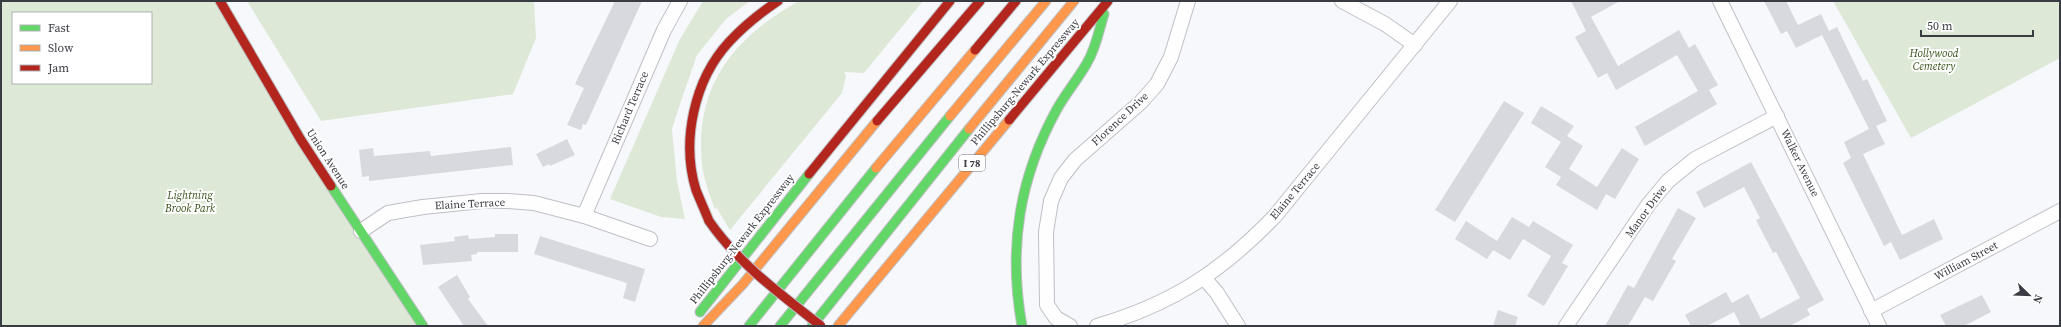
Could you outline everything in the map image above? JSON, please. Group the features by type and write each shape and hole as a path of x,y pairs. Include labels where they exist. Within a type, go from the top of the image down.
{"main road":[{"name":"Union Avenue","path":"220,1 232,24 301,140 422,326"},
{"path":"778,1 747,22 725,45 707,71 698,95 692,121 690,160 695,185 709,221 723,242 737,258 821,326"},
{"name":"Phillipsburg-Newark Expressway","path":"693,321 789,198 950,1"},
{"path":"703,326 743,284 856,144 980,1"},
{"path":"749,326 885,157 1016,1"},
{"path":"780,326 952,113 1046,1"},
{"path":"812,326 947,156 1074,1"},
{"path":"1022,326 1018,299 1016,241 1017,215 1023,188 1031,161 1042,137 1057,108 1088,62 1108,1"},
{"name":"Phillipsburg-Newark Expressway","path":"838,326 1108,1"}],"street":[{"name":"Richard Terrace","path":"584,216 664,30 680,1"},
{"name":"Florence Drive","path":"1070,326 1056,318 1047,305 1046,232 1051,201 1061,178 1075,160 1141,102 1157,84 1171,57 1188,1"},
{"path":"1342,1 1385,24 1415,45"},
{"name":"Elaine Terrace","path":"1097,326 1124,318 1159,304 1204,278 1249,243 1275,216 1450,1"},
{"name":"Walker Avenue","path":"1720,1 1879,326"},
{"name":"Manor Drive","path":"1566,326 1648,205 1668,181 1695,159 1777,116"},
{"name":"Elaine Terrace","path":"361,231 388,213 423,207 482,201 534,204 584,216 650,239"},
{"name":"William Street","path":"1871,311 2060,211"},
{"path":"1204,278 1217,293 1238,326"}],"green space":[{"name":"Lightning Brook Park","path":"1,1 221,1 423,326 1,326"},
{"path":"247,1 534,1 536,38 513,94 321,121"},
{"path":"703,1 750,1 726,19 697,55 672,129 677,181 685,219 661,217 610,199 680,39"},
{"path":"799,1 923,1 864,73 844,72 846,76 842,93 730,230 716,207 715,210 703,171 701,137 704,112 712,88 723,67 737,48 755,31 776,15"},
{"name":"Hollywood Cemetery","path":"1833,1 2060,1 2060,58 1911,138"}],"building":[{"path":"615,1 642,1 586,125 583,124 581,130 567,125 584,88 575,84"},
{"path":"1571,1 1620,1 1591,17 1618,66 1679,30 1689,48 1695,44 1718,85 1709,90 1717,104 1645,146 1635,127 1698,91 1677,55 1616,90 1607,73 1598,78 1575,37 1586,31"},
{"path":"1764,1 1786,1 1798,25 1821,14 1829,31 1837,27 1863,81 1867,79 1887,121 1876,126 1885,144 1863,154 1902,235 1934,219 1943,239 1900,260 1891,242 1884,246 1843,163 1851,158 1844,142 1869,129 1822,35 1796,48 1787,31 1781,34"},
{"path":"1504,101 1524,113 1455,222 1435,210"},
{"path":"1541,106 1574,126 1567,136 1583,146 1569,169 1597,187 1622,148 1639,159 1615,199 1606,194 1597,210 1556,185 1561,177 1545,167 1561,142 1531,123"},
{"path":"567,139 575,155 550,166 549,164 543,167 536,154"},
{"path":"511,147 513,165 369,181 369,176 362,177 359,150 373,148 374,156 430,151 431,156"},
{"path":"1751,162 1824,300 1807,309 1810,315 1790,326 1741,326 1734,312 1707,326 1691,326 1685,315 1726,292 1732,303 1748,294 1761,319 1800,298 1776,252 1773,253 1756,220 1760,218 1744,187 1704,208 1696,192"},
{"path":"1678,208 1696,218 1672,259 1676,261 1653,301 1645,297 1628,326 1605,326 1628,285 1634,288"},
{"path":"1512,217 1529,227 1533,221 1573,245 1562,263 1568,266 1544,306 1527,296 1551,256 1523,239 1510,260 1493,250 1487,259 1455,239 1466,221 1497,241"},
{"path":"495,234 518,234 518,252 477,252 477,254 471,255 472,261 423,265 420,245 455,241 454,237 468,235 469,239 495,237"},
{"path":"540,236 645,269 635,302 623,298 627,283 534,254"},
{"path":"457,275 470,297 468,299 488,326 464,326 438,287"},
{"path":"1982,295 1991,312 1964,326 1946,326 1940,315"},
{"path":"1498,310 1518,317 1515,326 1493,326"}],"traffic: fast":[{"path":"1022,326 1016,269 1020,214 1026,187 1044,135 1057,109 1080,75 1090,57 1104,14"},
{"path":"780,326 950,116"},
{"path":"812,326 969,129"},
{"path":"749,326 876,168"},
{"path":"700,312 809,174"},
{"path":"331,186 423,326"}],"traffic: slow":[{"path":"950,116 1046,1"},
{"path":"969,129 1074,1"},
{"path":"876,168 975,50"},
{"path":"838,326 1009,120"},
{"path":"703,326 743,284 877,121"}],"traffic: jam":[{"path":"220,1 301,140 331,186"},
{"path":"709,221 696,190 690,152 694,112 699,93 707,74 717,57 729,42 752,20 778,1"},
{"path":"809,174 950,1"},
{"path":"877,121 980,1"},
{"path":"975,50 1016,1"},
{"path":"1009,120 1108,1"},
{"path":"709,221 733,251 747,265 775,290 821,326"}]}
